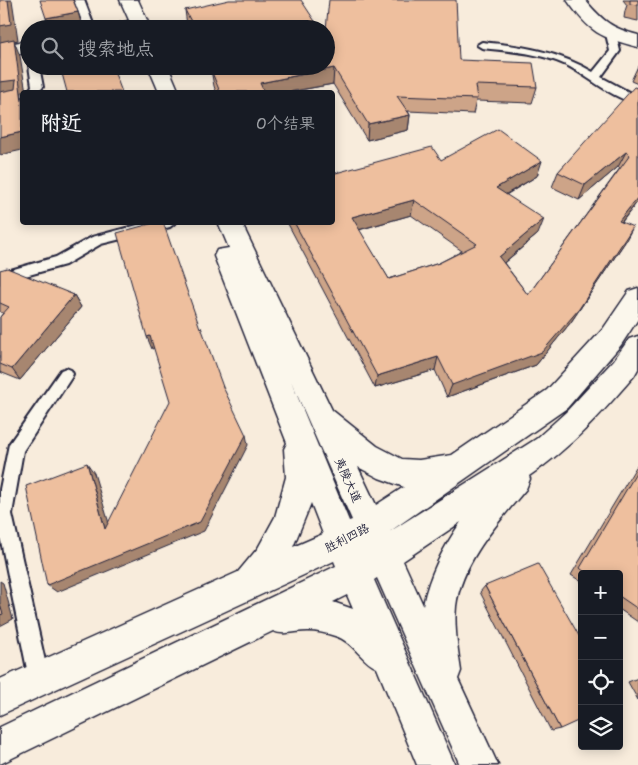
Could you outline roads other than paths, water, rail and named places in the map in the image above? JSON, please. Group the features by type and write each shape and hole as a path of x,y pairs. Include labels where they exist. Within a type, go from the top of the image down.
{"main road":[{"path":"117,0 126,20"},
{"path":"129,0 130,20"},
{"path":"576,0 593,21 611,34 638,41"},
{"path":"0,52 20,48"},
{"path":"148,75 154,90"},
{"path":"162,75 168,90"},
{"name":"夷陵大道","path":"213,225 308,423 370,527 479,765"},
{"name":"夷陵大道","path":"230,225 308,423 354,574 436,765"},
{"name":"胜利四路","path":"0,696 343,541 370,527 558,399 612,337 638,298"},
{"path":"0,746 354,574 383,557 534,456 576,421 624,368 637,350"},
{"path":"242,587 260,572 275,549 290,518 298,495 308,423 390,470 416,474 461,466"},
{"path":"455,713 446,682 440,644 441,599 448,574 458,555 495,503 534,456"},
{"path":"258,621 293,614 316,614 342,620 357,628 374,641 396,672"}],"lane":[{"path":"80,0 87,20"},
{"path":"594,78 615,51 611,34"},
{"path":"482,45 524,48 568,63 614,91 638,101"},
{"path":"35,90 38,88 36,75"},
{"path":"0,278 60,261 97,240 158,225"},
{"path":"39,679 4,514 15,448 66,374"}]}
